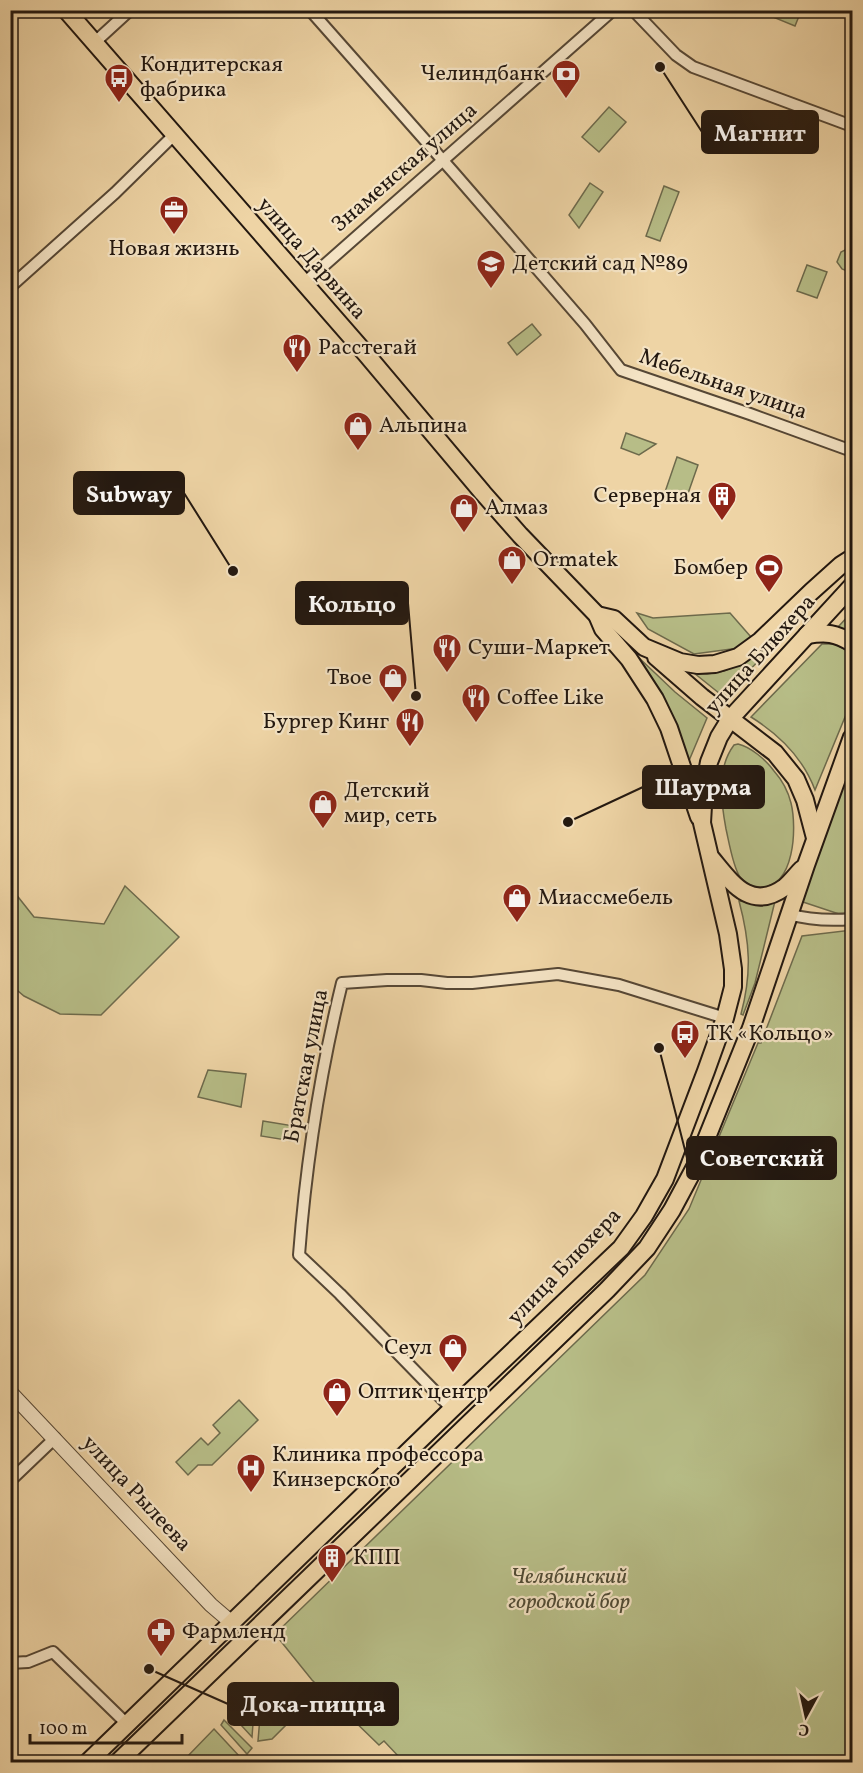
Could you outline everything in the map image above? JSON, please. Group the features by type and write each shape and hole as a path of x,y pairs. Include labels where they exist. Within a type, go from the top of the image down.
{"main road":[{"name":"улица Дарвина","path":"66,10 372,361 483,493 597,615 603,629 629,659 655,699 669,728 702,823"},
{"name":"улица Дарвина","path":"597,615 614,618 644,647 681,662 715,664 738,657 760,641 811,592 852,558"},
{"name":"улица Блюхера","path":"88,1762 621,1248 644,1216 665,1179 725,1018 732,987 733,969 728,934 702,823 704,788 709,762 718,737 730,719 852,586"},
{"path":"807,635 832,633 852,643"},
{"path":"644,647 730,719 775,753 796,779 805,800 815,838"},
{"name":"улица Блюхера","path":"118,1762 607,1290 647,1248 672,1210 695,1167 742,1054 815,838 852,737"},
{"path":"710,855 735,887 757,897 769,895 786,886 806,865"},
{"path":"232,1623 247,1639"}],"street":[{"path":"94,43 130,10"},
{"name":"Мебельная улица","path":"310,10 585,324 621,370 852,451"},
{"name":"Знаменская улица","path":"303,284 613,10"},
{"path":"633,10 676,55 693,67 852,126"},
{"path":"10,287 116,193 174,135"},
{"path":"789,914 807,919 829,921 852,919"},
{"name":"Братская улица","path":"452,1409 299,1255 304,1188 329,1037 342,983 421,980 472,983 558,974 619,986 725,1018"},
{"name":"улица Рылеева","path":"10,1392 211,1605 232,1623"},
{"path":"10,1482 55,1438"},
{"path":"10,1663 28,1662 53,1652 128,1725"}],"green space":[{"path":"756,10 801,10 801,11 795,26"},
{"path":"609,107 626,122 599,152 582,137"},
{"path":"590,183 603,192 579,228 569,215"},
{"path":"664,186 679,192 660,241 646,236"},
{"path":"847,249 852,251 852,273 842,269 837,262 841,252"},
{"path":"807,265 827,272 817,298 797,291"},
{"path":"532,324 541,335 517,355 508,343"},
{"path":"626,433 656,444 639,455 621,448"},
{"path":"677,457 698,465 685,502 664,495"},
{"path":"802,611 803,614 724,697 694,673 707,674 724,671 740,664"},
{"path":"852,612 852,634 838,627"},
{"path":"637,613 653,618 730,613 751,637 739,648 694,654 648,629"},
{"path":"822,644 835,644 852,653 852,700 815,790 804,768 789,748 751,717"},
{"path":"635,654 675,692 707,718 688,763 667,706"},
{"path":"738,744 758,754 777,774 791,803 794,826 791,854 787,867 772,885 760,887 746,883 738,873 732,854 724,819 721,786 728,754 734,745"},
{"path":"852,756 852,916 842,915 797,900"},
{"path":"125,886 179,937 101,1015 60,1014 24,996 11,985 11,888 34,917 104,924"},
{"path":"739,901 756,903 775,901 755,983 743,1015 741,1014 747,985 748,958 746,930"},
{"name":"Челябинский городской бор","path":"852,930 852,1762 399,1762 401,1759 384,1741 379,1745 312,1680 275,1634 645,1275 689,1209 758,1043 761,1043 802,936"},
{"path":"208,1070 246,1074 241,1107 198,1097"},
{"path":"263,1121 294,1126 292,1141 261,1136"},
{"path":"239,1400 258,1420 212,1465 198,1465 188,1475 176,1462 201,1438 208,1445 220,1433 213,1425"},
{"path":"255,1697 252,1737 229,1712 242,1698"},
{"path":"276,1697 284,1698 291,1705 293,1713 291,1720 272,1739 258,1741 261,1705 264,1701"},
{"path":"224,1720 252,1748 247,1754 221,1725"},
{"path":"214,1729 241,1758 241,1762 188,1762 185,1759"}],"railway":[{"path":"10,127 19,136"}],"place":[{"name":"Магнит","path":"660,67"},
{"name":"Челиндбанк","path":"566,100"},
{"name":"Кондитерская фабрика","path":"119,104"},
{"name":"Новая жизнь","path":"174,236"},
{"name":"Детский сад №89","path":"491,290"},
{"name":"Расстегай","path":"297,374"},
{"name":"Альпина","path":"358,452"},
{"name":"Серверная","path":"722,522"},
{"name":"Алмаз","path":"464,534"},
{"name":"Subway","path":"233,571"},
{"name":"Ormatek","path":"512,586"},
{"name":"Бомбер","path":"769,594"},
{"name":"Суши-Маркет","path":"447,674"},
{"name":"Кольцо","path":"416,696"},
{"name":"Твое","path":"393,704"},
{"name":"Coffee Like","path":"476,724"},
{"name":"Бургер Кинг","path":"410,748"},
{"name":"Шаурма","path":"568,822"},
{"name":"Детский мир, сеть","path":"323,830"},
{"name":"Миассмебель","path":"517,924"},
{"name":"Советский","path":"659,1048"},
{"name":"ТК «Кольцо»","path":"685,1060"},
{"name":"Сеул","path":"453,1374"},
{"name":"Оптик центр","path":"337,1418"},
{"name":"Клиника профессора Кинзерского","path":"251,1494"},
{"name":"КПП","path":"332,1584"},
{"name":"Фармленд","path":"161,1658"},
{"name":"Дока-пицца","path":"149,1669"}]}
